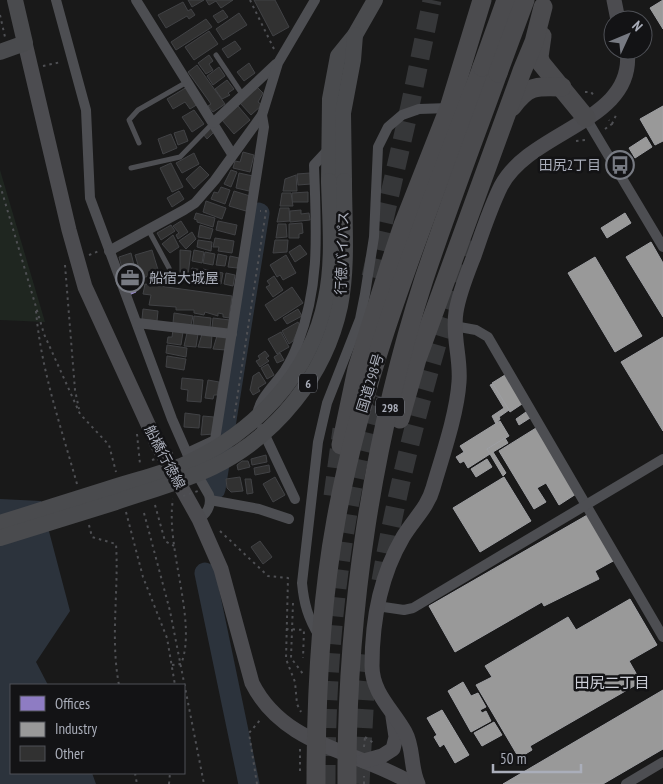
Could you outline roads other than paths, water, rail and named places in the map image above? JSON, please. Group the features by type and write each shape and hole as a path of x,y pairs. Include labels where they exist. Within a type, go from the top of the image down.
{"highway":[{"name":"298","path":"336,520 339,460 358,369 403,225 449,108 482,0"},
{"name":"国道298号","path":"356,769 350,670 359,577 377,466 403,353 490,70 506,0"},
{"name":"国道298号","path":"308,780 308,744 336,520 352,449 380,350 490,70 525,0"},
{"name":"298","path":"359,577 417,359 504,118 534,42 543,4"},
{"path":"543,4 539,57 545,70 562,87 586,118"},
{"path":"471,31 472,42 478,53 562,87"},
{"path":"504,118 529,89 541,86 562,87"}],"main road":[{"path":"3,51 25,43 15,0"},
{"name":"行徳バイパス","path":"0,538 201,473 247,447 285,413 314,373 336,321 344,276 336,181 327,151 330,99 338,56 355,34 375,0"},
{"name":"行徳バイパス","path":"0,523 179,466 234,437 278,397 303,361 322,318 331,256 343,113 354,60 355,34"}],"street":[{"path":"56,0 86,110 90,198 172,419 210,500 207,513 199,519"},
{"path":"136,0 232,154"},
{"path":"109,249 149,231 195,202 215,180 262,115 279,61 315,0"},
{"name":"船橋行徳線","path":"25,43 76,259 97,316 157,444 199,519 221,569 252,683 258,697 270,711 308,744 356,769 413,784"},
{"path":"418,784 413,774 412,751 405,732 393,717 373,679 372,657 377,606 382,584 392,558 432,490 459,384 454,326 461,292 502,183 524,156 586,118 616,96 623,84 628,60"},
{"path":"213,123 279,61"},
{"path":"321,639 309,620 302,583 309,517 318,442 327,403 352,342 365,294 374,237 378,147 388,127 402,115 419,109 449,108"},
{"path":"187,453 216,440 264,127 262,115"},
{"path":"586,118 663,247"},
{"path":"295,499 260,425 257,414 260,402 285,370 297,345 314,289 316,250 314,165 327,151"},
{"path":"137,323 232,334"},
{"path":"454,326 476,330 488,337 663,636"},
{"path":"194,467 238,442 260,425"},
{"path":"377,606 404,610 413,608 663,459"},
{"path":"210,500 259,508 289,519"},
{"path":"356,769 393,749 396,737 393,717"},
{"path":"626,784 663,762"}],"lane":[{"path":"216,55 242,94"},
{"path":"139,143 129,120 138,110 187,82"},
{"path":"130,168 180,157 213,123"},
{"path":"149,231 169,268"}],"waterway":[{"path":"215,489 259,213"},
{"path":"205,573 249,784"}],"tunnel":[{"path":"371,277 432,0"},
{"path":"381,581 408,451 443,324 469,240"},
{"path":"326,784 329,686 337,588 352,491 375,395"},
{"path":"333,496 342,429"},
{"path":"360,784 369,655"}],"place":[{"name":"田尻2丁目","path":"620,165"},
{"name":"船宿大城屋","path":"130,278"}],"district":[{"name":"田尻二丁目","path":"612,682"}]}
